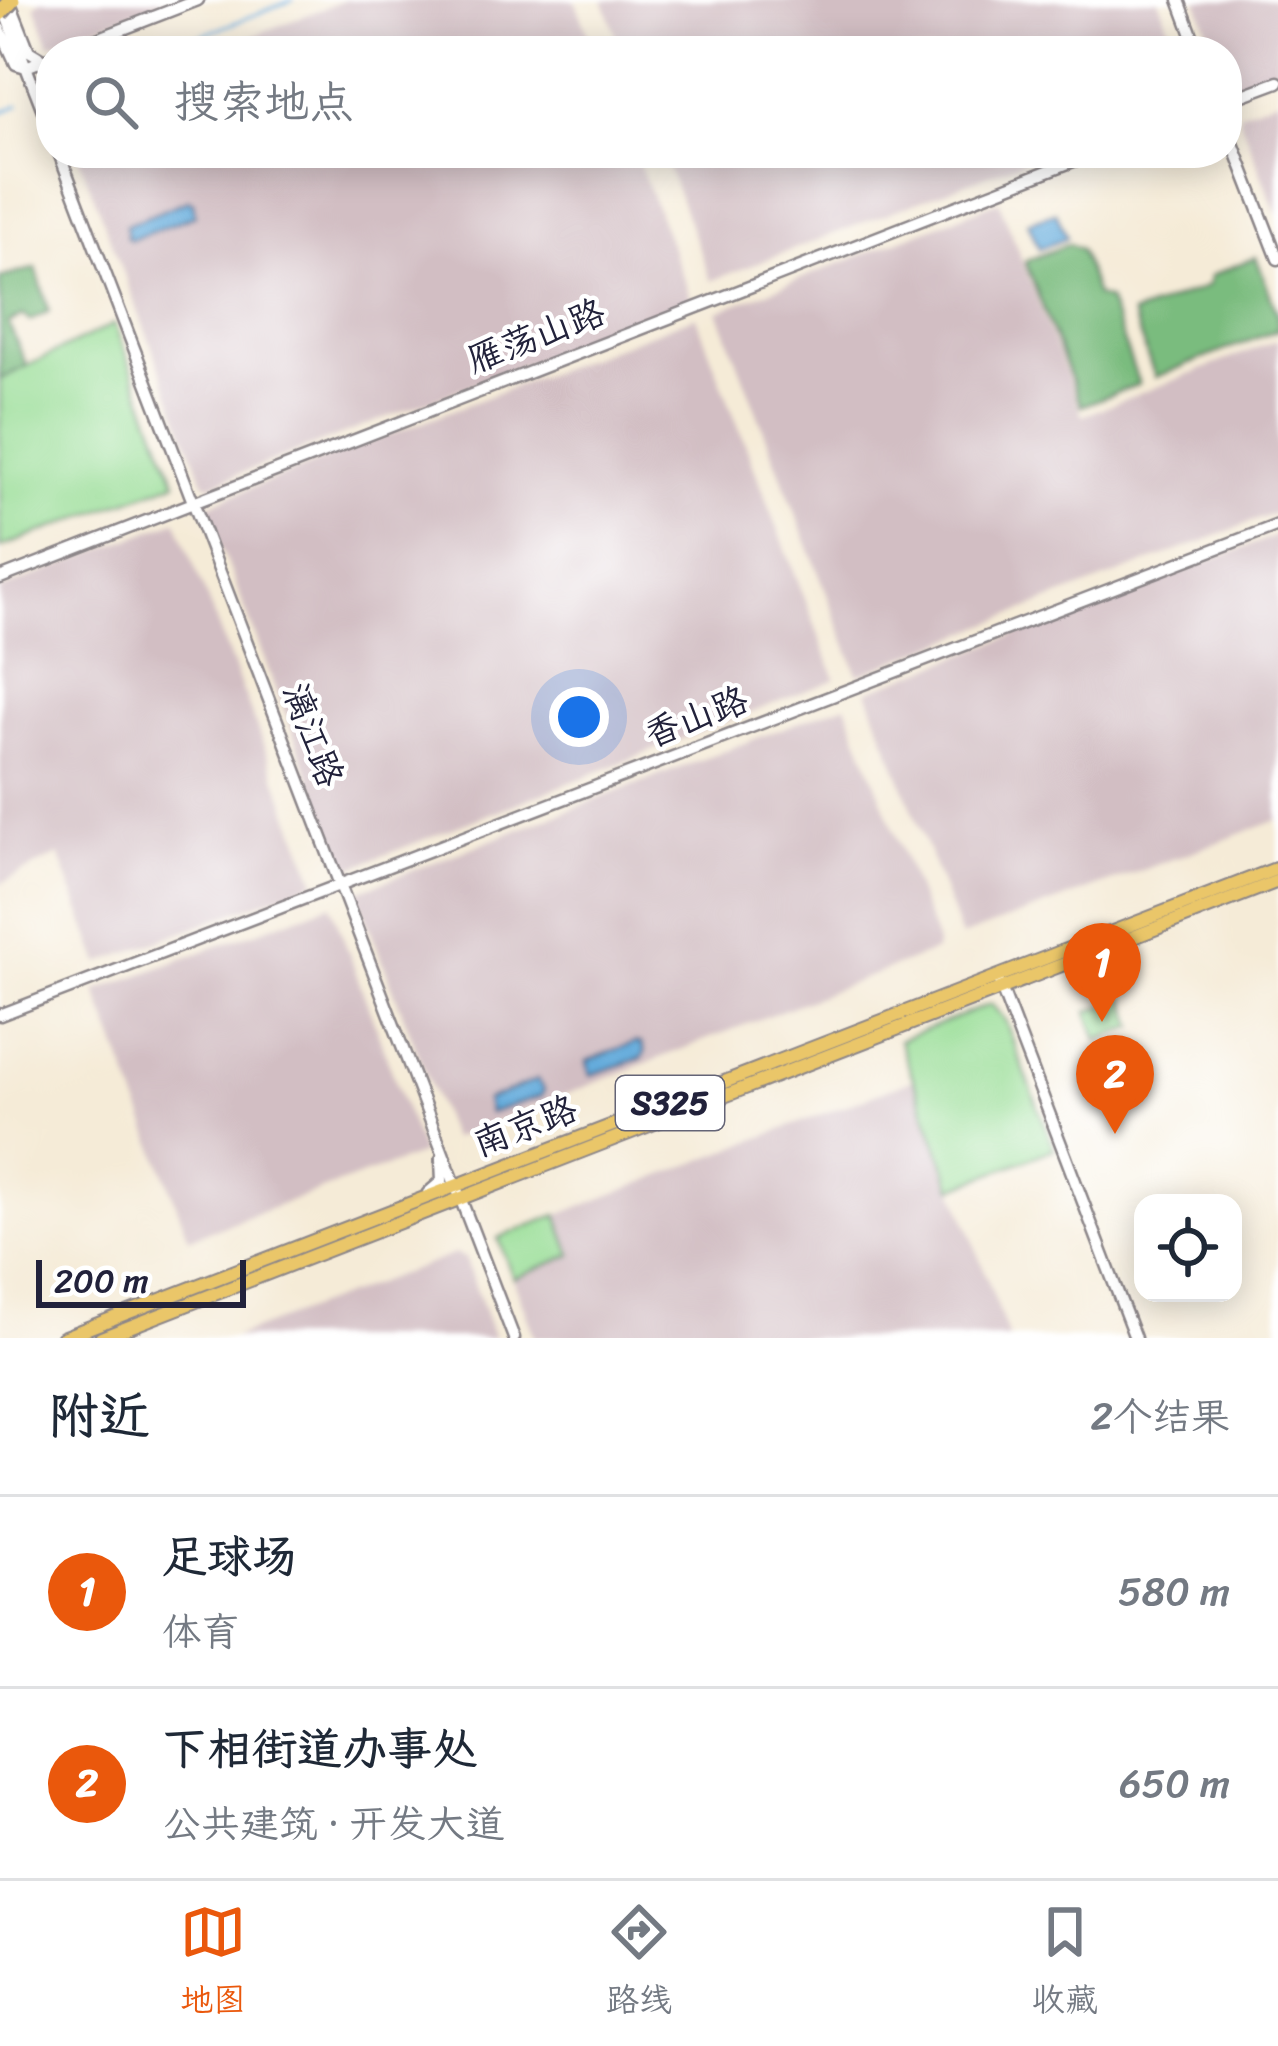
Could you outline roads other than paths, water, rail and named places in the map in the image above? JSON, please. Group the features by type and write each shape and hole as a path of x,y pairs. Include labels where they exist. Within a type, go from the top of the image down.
{"highway":[{"path":"0,13 7,0"}],"main road":[{"name":"南京路","path":"101,1338 458,1191 1278,868"},
{"name":"南京路","path":"999,981 1278,881"},
{"name":"南京路","path":"62,1338 417,1200 458,1191"}],"street":[{"path":"7,0 29,51 36,54"},
{"path":"7,0 36,92"},
{"path":"105,36 197,0"},
{"path":"1179,0 1192,36"},
{"path":"0,29 16,64 36,63"},
{"path":"36,76 36,92"},
{"path":"1242,95 1278,82"},
{"path":"1242,167 1278,260"},
{"name":"漓江路","path":"65,168 514,1338"},
{"name":"雁荡山路","path":"0,578 1055,168"},
{"name":"香山路","path":"0,1015 1278,525"},
{"path":"999,981 1135,1338"},
{"path":"417,1200 439,1186 444,1175 431,1121"}],"water":[{"path":"188,200 195,215 127,238 126,225"},
{"path":"1056,212 1067,238 1039,249 1028,222"},
{"path":"636,1042 645,1052 642,1058 590,1075 587,1061"},
{"path":"537,1080 544,1090 541,1096 489,1113 486,1100"}],"waterway":[{"path":"201,36 293,0"},
{"path":"0,113 19,105"}],"place":[{"name":"足球场","path":"1102,1022"},
{"name":"下相街道办事处","path":"1115,1134"}]}
